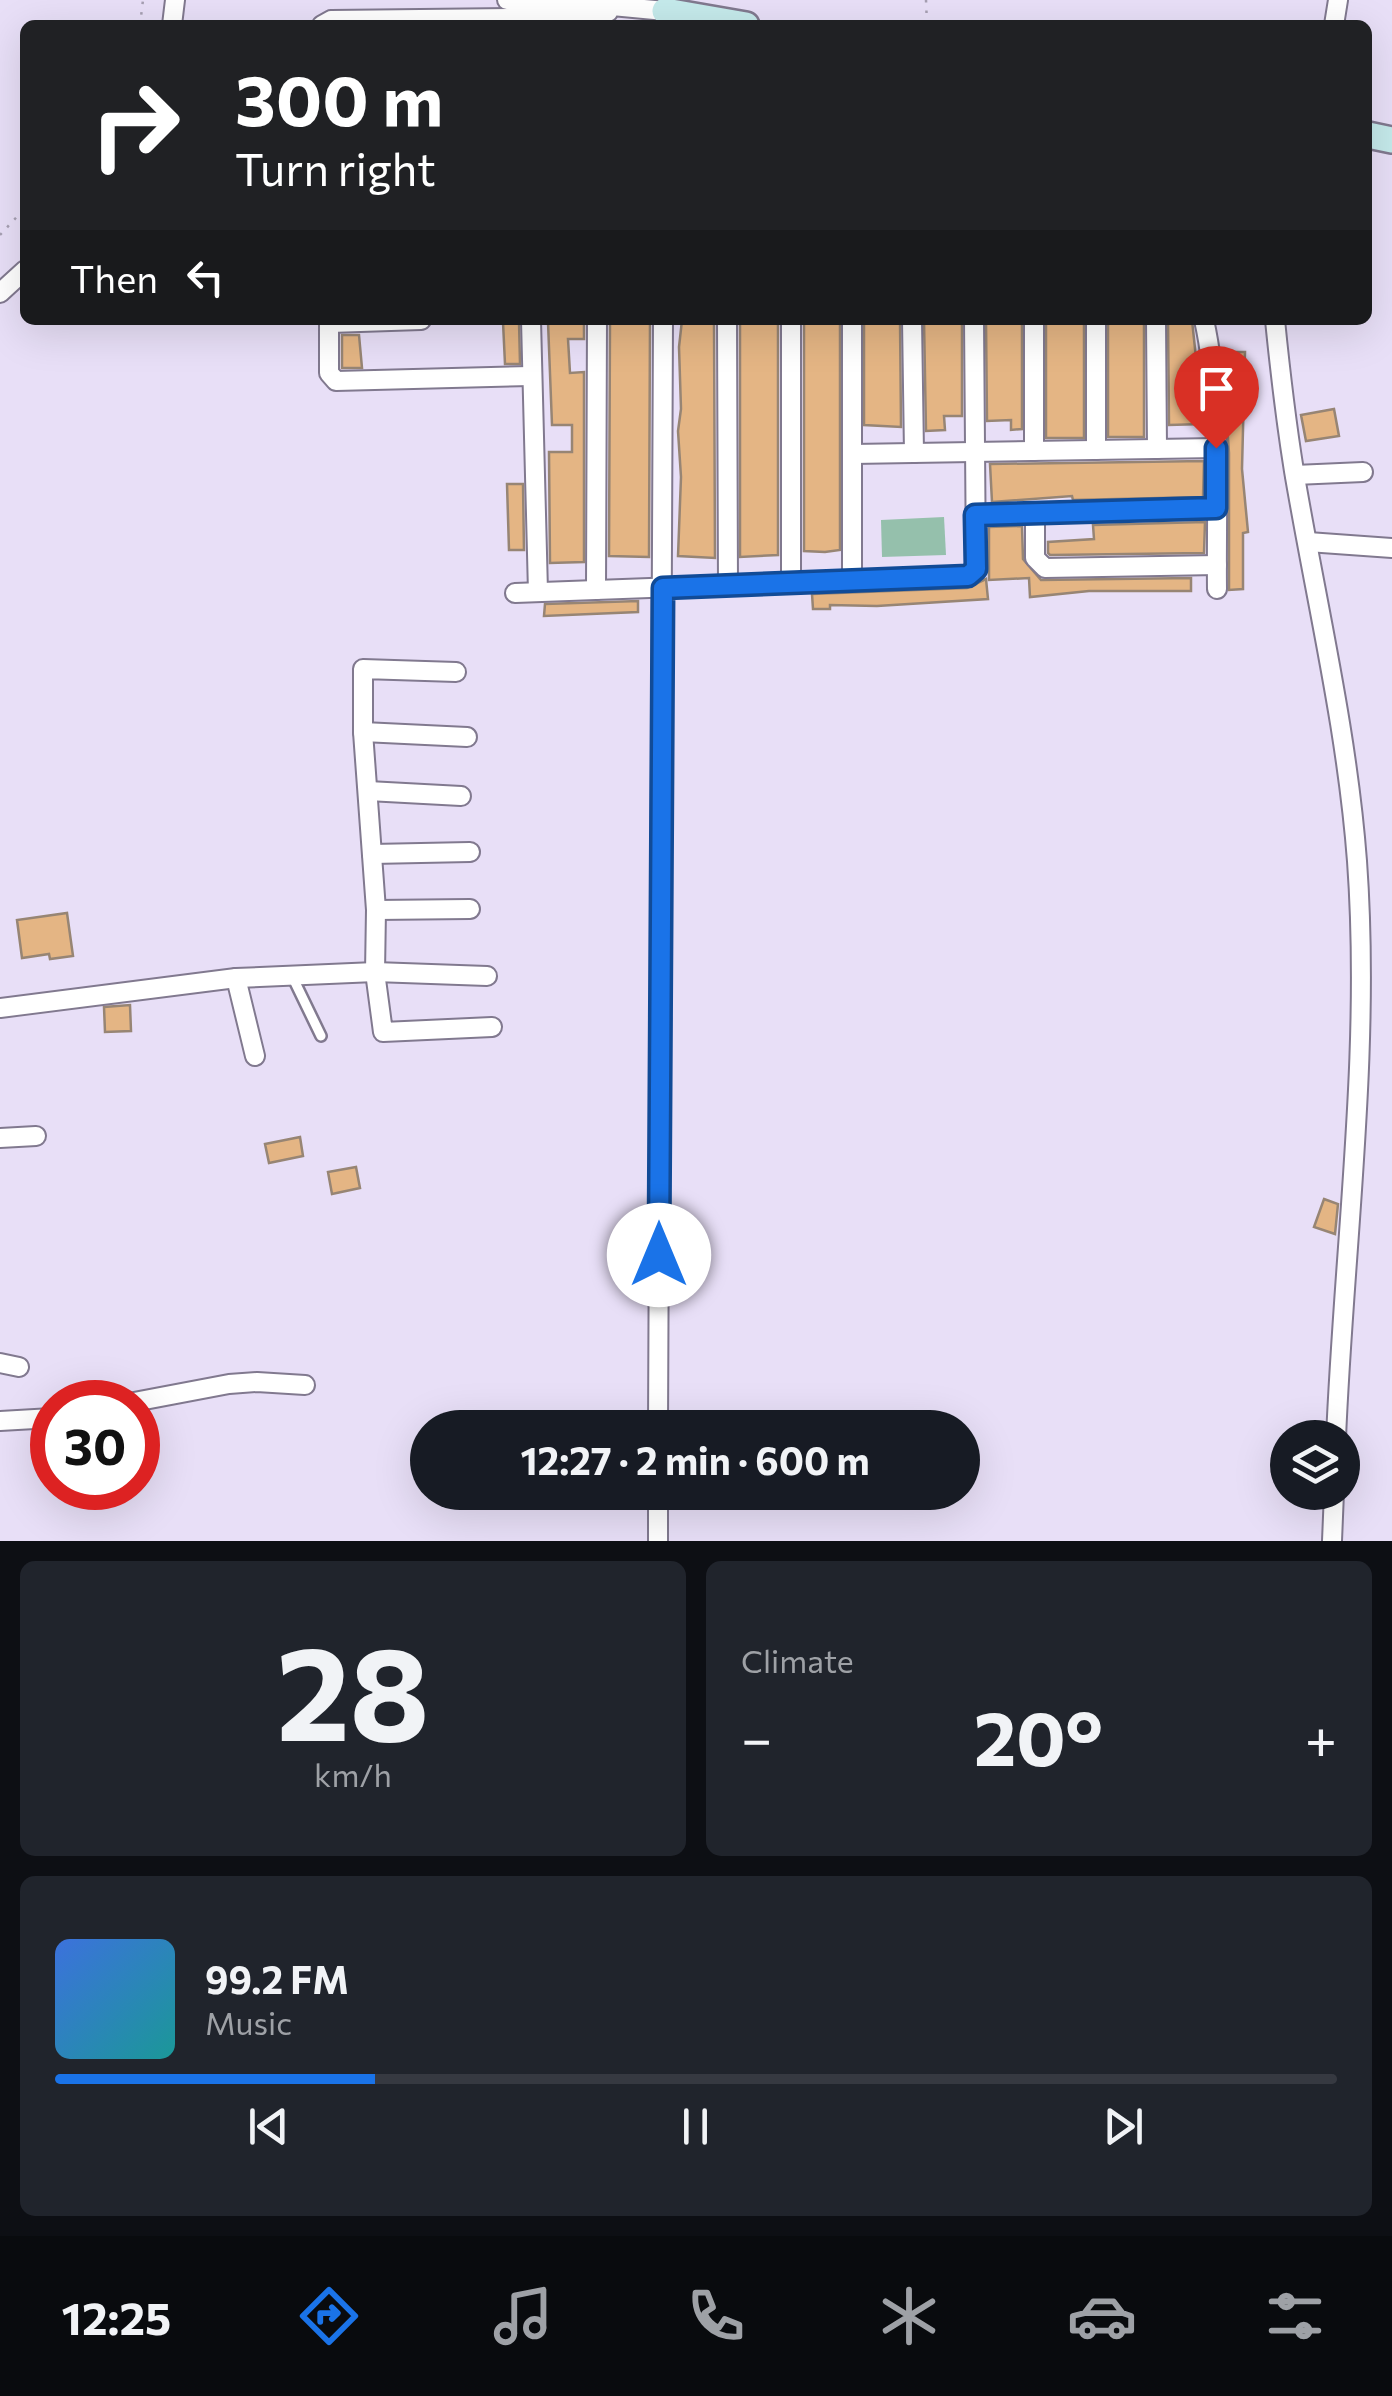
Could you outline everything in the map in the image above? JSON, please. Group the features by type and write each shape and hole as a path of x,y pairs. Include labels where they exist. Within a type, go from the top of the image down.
{"street":[{"path":"507,0 609,4 665,18"},
{"path":"331,20 594,17 608,12 609,4"},
{"path":"0,293 20,275"},
{"path":"330,325 329,373 336,381 530,376"},
{"path":"530,325 538,592"},
{"path":"596,325 596,590"},
{"path":"658,1410 663,325"},
{"path":"727,325 728,585"},
{"path":"791,325 791,583"},
{"path":"852,325 852,581"},
{"path":"912,325 914,452"},
{"path":"515,593 972,574 976,569 974,325"},
{"path":"1034,325 1034,451"},
{"path":"1096,325 1096,450"},
{"path":"1156,325 1158,449"},
{"path":"1205,325 1216,448 1217,589"},
{"path":"1276,325 1295,475 1324,621 1351,796 1361,932 1355,1158 1337,1420"},
{"path":"853,454 1216,448"},
{"path":"1295,475 1363,472"},
{"path":"975,515 1216,508"},
{"path":"1035,514 1035,558 1045,568 1217,565"},
{"path":"1308,542 1392,548"},
{"path":"456,672 363,670 376,972 383,1032 492,1027"},
{"path":"363,732 466,737"},
{"path":"368,791 461,796"},
{"path":"372,854 470,852"},
{"path":"376,910 470,909"},
{"path":"0,1008 236,978 376,972 488,976"},
{"path":"236,978 255,1056"},
{"path":"0,1138 36,1136"},
{"path":"0,1363 19,1367"},
{"path":"160,1397 230,1384 304,1385"},
{"path":"0,1420 30,1419"},
{"path":"658,1510 658,1541"},
{"path":"1332,1541 1333,1510"}],"lane":[{"path":"292,976 320,1036"}],"path":[{"path":"0,235 20,213"}],"green space":[{"path":"944,517 946,555 882,557 881,520"}],"building":[{"path":"503,325 519,325 520,364 505,364"},
{"path":"548,325 584,325 584,339 568,339 570,373 584,372 584,562 550,563 549,452 572,452 572,425 552,425"},
{"path":"610,325 650,325 649,557 609,556"},
{"path":"681,325 714,325 715,558 678,556"},
{"path":"740,325 778,325 778,555 740,557"},
{"path":"804,325 840,325 840,550 804,551"},
{"path":"864,325 900,325 901,427 864,425"},
{"path":"924,325 962,325 962,416 944,416 945,430 926,431"},
{"path":"986,325 1022,325 1022,429 1011,430 1011,420 987,421"},
{"path":"1046,325 1084,325 1084,438 1046,438"},
{"path":"1108,325 1144,325 1144,437 1108,437"},
{"path":"1168,325 1193,325 1203,424 1169,425"},
{"path":"342,335 359,335 362,368 342,368"},
{"path":"1222,352 1245,352 1242,469 1248,532 1243,533 1243,589 1229,590 1229,453"},
{"path":"1334,409 1339,436 1306,441 1301,415"},
{"path":"1204,461 1203,497 1073,500 1072,496 992,502 990,464"},
{"path":"507,484 523,484 524,550 509,550"},
{"path":"1205,522 1204,553 1048,553 1048,542 1094,539 1093,525"},
{"path":"1022,526 1023,559 1041,580 1191,578 1191,591 1089,591 1030,597 1029,578 989,580 989,527"},
{"path":"986,579 988,599 830,605 830,609 813,609 812,594 967,588"},
{"path":"638,601 638,612 544,616 545,604"},
{"path":"67,913 73,956 22,958 17,920"},
{"path":"130,1005 131,1031 105,1032 104,1007"},
{"path":"300,1137 303,1156 269,1163 265,1144"},
{"path":"356,1167 360,1188 332,1194 328,1172"},
{"path":"1324,1199 1338,1204 1335,1234 1314,1227"}],"route":[{"path":"659,1255 663,588 968,576 976,569 975,515 1216,508 1216,448"}]}
